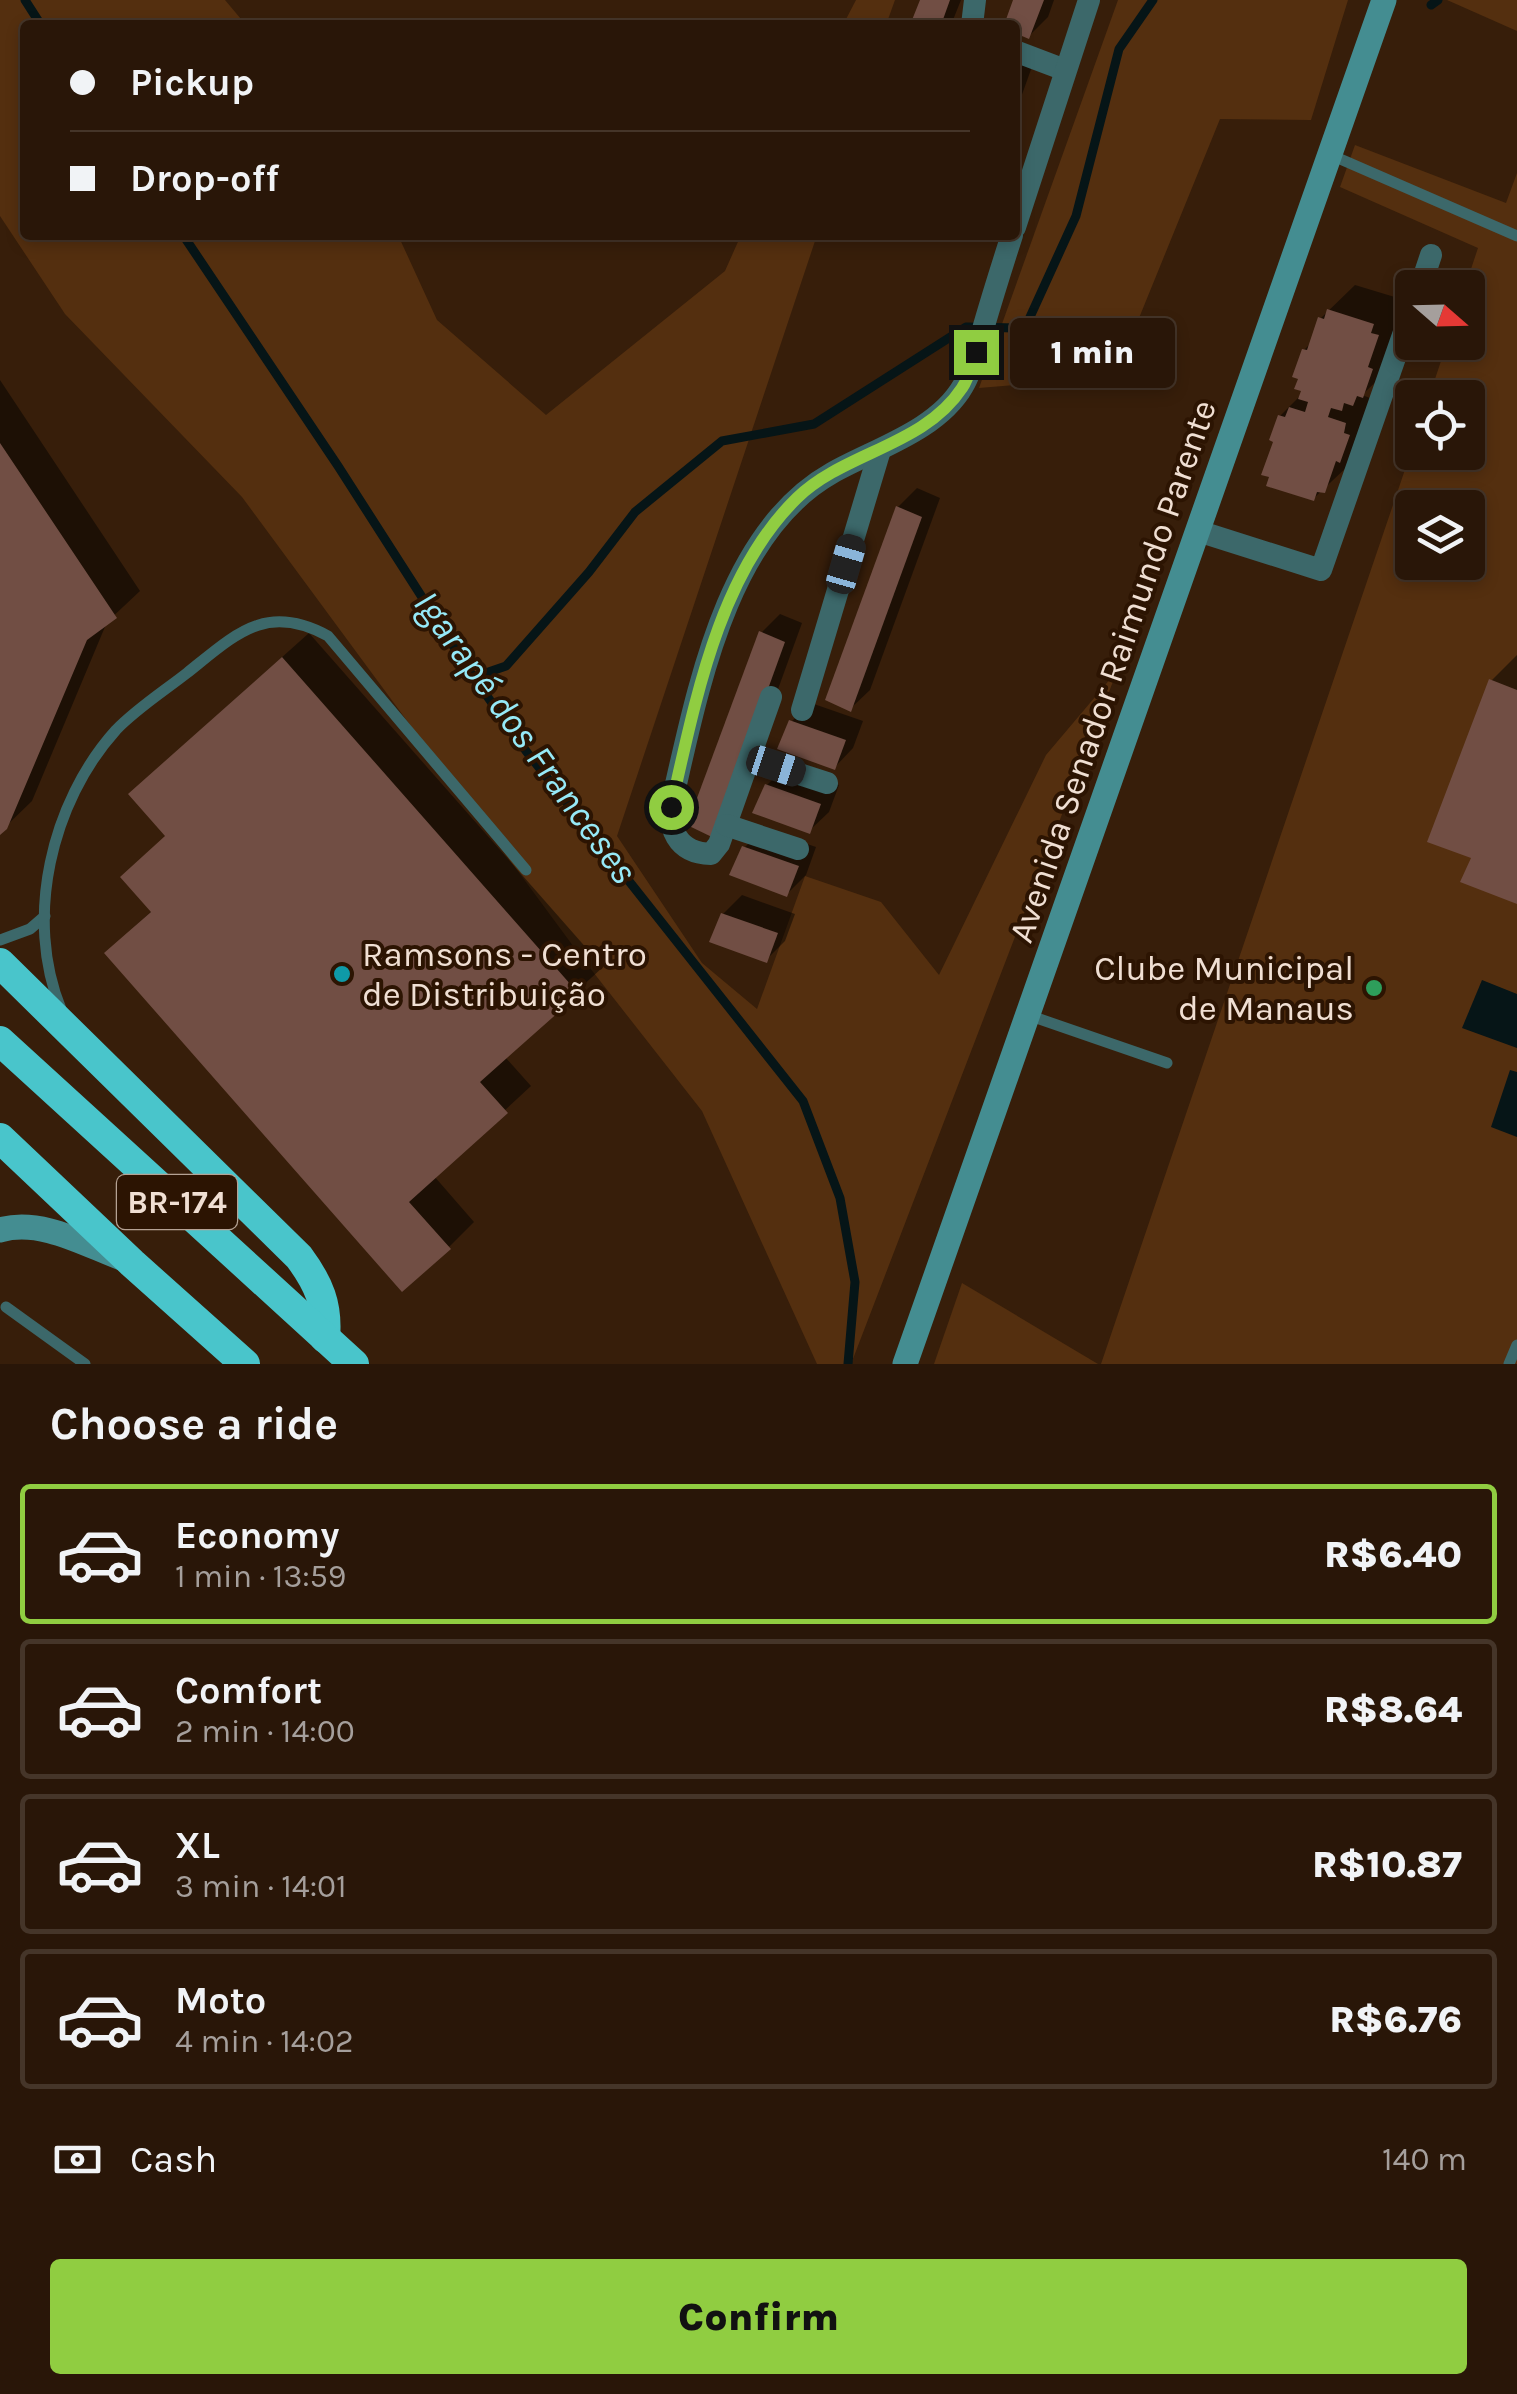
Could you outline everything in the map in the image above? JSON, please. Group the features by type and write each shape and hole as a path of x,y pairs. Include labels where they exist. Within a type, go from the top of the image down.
{"highway":[{"path":"0,963 300,1257 323,1296 326,1338"},
{"name":"BR-174","path":"0,1041 354,1364"},
{"name":"BR-174","path":"0,1138 229,1355"}],"street":[{"path":"1022,178 1090,0"},
{"name":"Avenida Senador Raimundo Parente","path":"905,1364 1382,5"},
{"path":"1020,53 1065,70"},
{"path":"771,697 719,844 711,854 699,854 682,846 671,829 671,807 699,688 742,572 770,528 799,496 832,473 910,434 945,408 963,387 1010,240"},
{"path":"1427,270 1432,255"},
{"path":"1198,531 1321,570 1395,358"},
{"path":"802,710 880,450"},
{"path":"750,758 827,783"},
{"path":"726,825 798,849"},
{"path":"0,1230 16,1226 54,1232 132,1263"}],"lane":[{"path":"1330,156 1517,236"},
{"path":"74,1036 51,981 45,916 47,878 58,836 95,756 118,728 228,640 258,623 280,619 305,624 328,636 526,870"},
{"path":"0,940 30,929 45,916"},
{"path":"1028,1015 1167,1063"},
{"path":"6,1308 85,1364"},
{"path":"1508,1364 1517,1345"}],"shaded area":[{"path":"0,0 225,0 242,20 20,20 20,240 400,240 437,320 546,415 725,271 739,240 815,240 617,836 702,963 757,1009 805,876 881,902 939,975 1046,755 1117,671 851,1364 817,1364 702,1111 579,954 242,497 65,314 0,216"},
{"path":"856,0 895,0 888,20 846,20"},
{"path":"1118,0 1348,0 1311,120 1220,119 1115,377 979,388"},
{"path":"1447,0 1517,0 1517,31"},
{"name":"Clube Municipal de Manaus","path":"1355,145 1506,203 1517,173 1517,1364 1101,1364 1395,499 1395,580 1485,580 1485,490 1398,490 1405,470 1485,470 1485,380 1435,380 1441,360 1485,360 1485,270 1471,270 1478,248 1340,187"},
{"path":"1482,980 1517,994 1517,1048 1462,1028"},
{"path":"1510,1070 1517,1072 1517,1137 1491,1127"},
{"path":"962,1283 1098,1364 934,1364"}],"building":[{"path":"920,0 950,0 943,20 912,20"},
{"path":"1013,0 1044,0 1029,39 1020,35 1020,20 1006,20"},
{"path":"1327,309 1374,324 1371,333 1379,335 1363,398 1357,396 1353,406 1344,403 1342,411 1331,408 1328,417 1346,423 1344,433 1350,435 1325,493 1317,492 1314,501 1266,486 1269,477 1261,475 1278,415 1285,417 1289,407 1305,412 1308,402 1298,399 1301,391 1294,389 1298,379 1292,377 1302,349 1307,350 1318,317 1324,319"},
{"path":"0,443 117,618 87,640 7,829 0,835"},
{"path":"896,506 922,517 851,712 825,700"},
{"path":"759,631 785,642 714,838 687,825"},
{"name":"Ramsons - Centro de Distribuição","path":"282,657 579,994 480,1082 508,1113 409,1202 451,1249 402,1292 104,953 151,912 120,877 165,836 128,794"},
{"path":"1489,679 1517,690 1517,904 1460,882 1471,858 1427,842"},
{"path":"789,720 846,740 835,770 777,749"},
{"path":"765,784 821,804 810,834 752,813"},
{"path":"742,846 799,866 787,897 729,875"},
{"path":"721,913 778,933 767,963 709,942"}],"waterway":[{"name":"Igarapé dos Franceses","path":"25,0 38,20"},
{"path":"474,677 506,666 589,572 635,512 722,441 814,424 966,327 1025,328 1076,216 1119,49 1153,0"},
{"path":"1431,5 1438,0"},
{"name":"Igarapé dos Franceses","path":"186,240 526,751 803,1101 840,1198 855,1282 848,1364"}],"place":[{"name":"Ramsons - Centro de Distribuição","path":"342,974"},
{"name":"Clube Municipal de Manaus","path":"1374,988"}],"route":[{"path":"671,807 699,688 742,572 770,528 799,496 832,473 910,434 945,408 963,387 976,352"}]}
